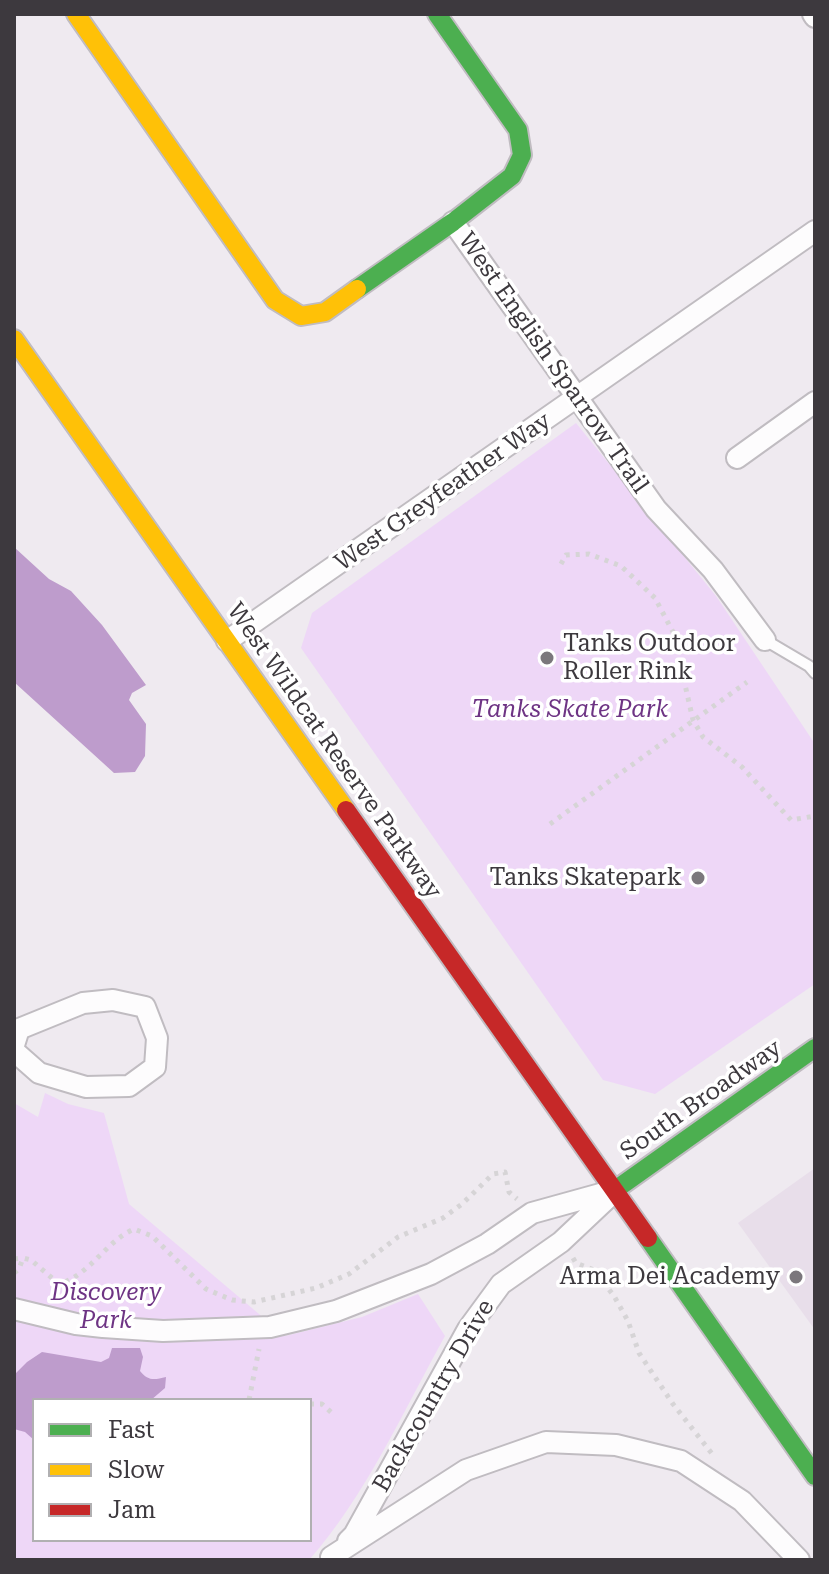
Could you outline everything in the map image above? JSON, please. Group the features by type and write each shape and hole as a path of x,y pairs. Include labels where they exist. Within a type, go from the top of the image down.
{"main road":[{"name":"West English Sparrow Trail","path":"76,14 275,300 301,316 325,312 453,222"},
{"path":"437,14 518,130 522,155 512,176 453,222"},
{"name":"West Wildcat Reserve Parkway","path":"14,339 815,1476"},
{"name":"South Broadway","path":"615,1190 815,1048"}],"street":[{"name":"West English Sparrow Trail","path":"453,222 656,509 713,570 765,640"},
{"name":"West Greyfeather Way","path":"227,641 815,231"},
{"path":"737,458 812,410"},
{"path":"113,1000 145,1007 157,1038 155,1067 129,1086 86,1087 39,1073 14,1044 19,1029 83,1003 113,1000"},
{"path":"14,1309 76,1324 103,1327 163,1331 270,1327 336,1311 431,1274 487,1244 532,1213 615,1190"},
{"name":"Backcountry Drive","path":"329,1558 354,1535 468,1329 501,1284 561,1242 615,1190"},
{"name":"Backcountry Drive","path":"329,1558 466,1470 546,1442 616,1445 681,1461 742,1501 799,1560"}],"lane":[{"path":"765,640 809,666 815,673"}],"path":[{"path":"561,564 566,555 589,554 621,566 655,598 673,632 693,720 703,737 742,767 791,820 815,816"},
{"path":"550,824 747,682"},
{"path":"14,1259 31,1260 59,1284 74,1279 120,1236 134,1229 152,1236 206,1289 232,1300 254,1302 316,1288 349,1274 398,1237 443,1218 493,1174 505,1172 509,1192 532,1213"},
{"path":"561,1242 576,1263 594,1270 614,1296 628,1321 639,1353 673,1404 713,1454 704,1476"},
{"path":"14,1273 23,1258"},
{"path":"247,1398 258,1352 270,1327"},
{"path":"312,1404 322,1404 333,1414"}],"shaded area":[{"path":"14,547 49,579 71,591 102,625 146,685 132,693 129,700 146,724 145,756 135,772 114,773 14,682"},
{"name":"Arma Dei Academy","path":"815,1168 815,1330 738,1223"},
{"path":"112,1348 140,1348 143,1357 140,1371 152,1379 166,1377 165,1388 153,1398 32,1398 32,1438 14,1429 14,1375 27,1362 42,1352 101,1362 109,1358"}],"green space":[{"name":"Tanks Skate Park","path":"576,423 716,596 815,744 815,984 655,1094 603,1080 301,648 312,613"},
{"name":"Discovery Park","path":"45,1093 68,1104 104,1113 129,1204 285,1336 362,1317 418,1294 445,1336 366,1481 309,1560 14,1560 14,1103 38,1117"}],"traffic: fast":[{"path":"357,289 453,222 512,176 522,155 518,130 437,14"},
{"path":"615,1190 815,1048"},
{"path":"648,1238 815,1476"}],"traffic: slow":[{"path":"76,14 275,300 301,316 325,312 357,289"},
{"path":"14,339 346,810"}],"traffic: jam":[{"path":"346,810 648,1238"}],"place":[{"name":"Tanks Outdoor Roller Rink","path":"547,658"},
{"name":"Tanks Skatepark","path":"698,878"},
{"name":"Arma Dei Academy","path":"796,1277"}]}
